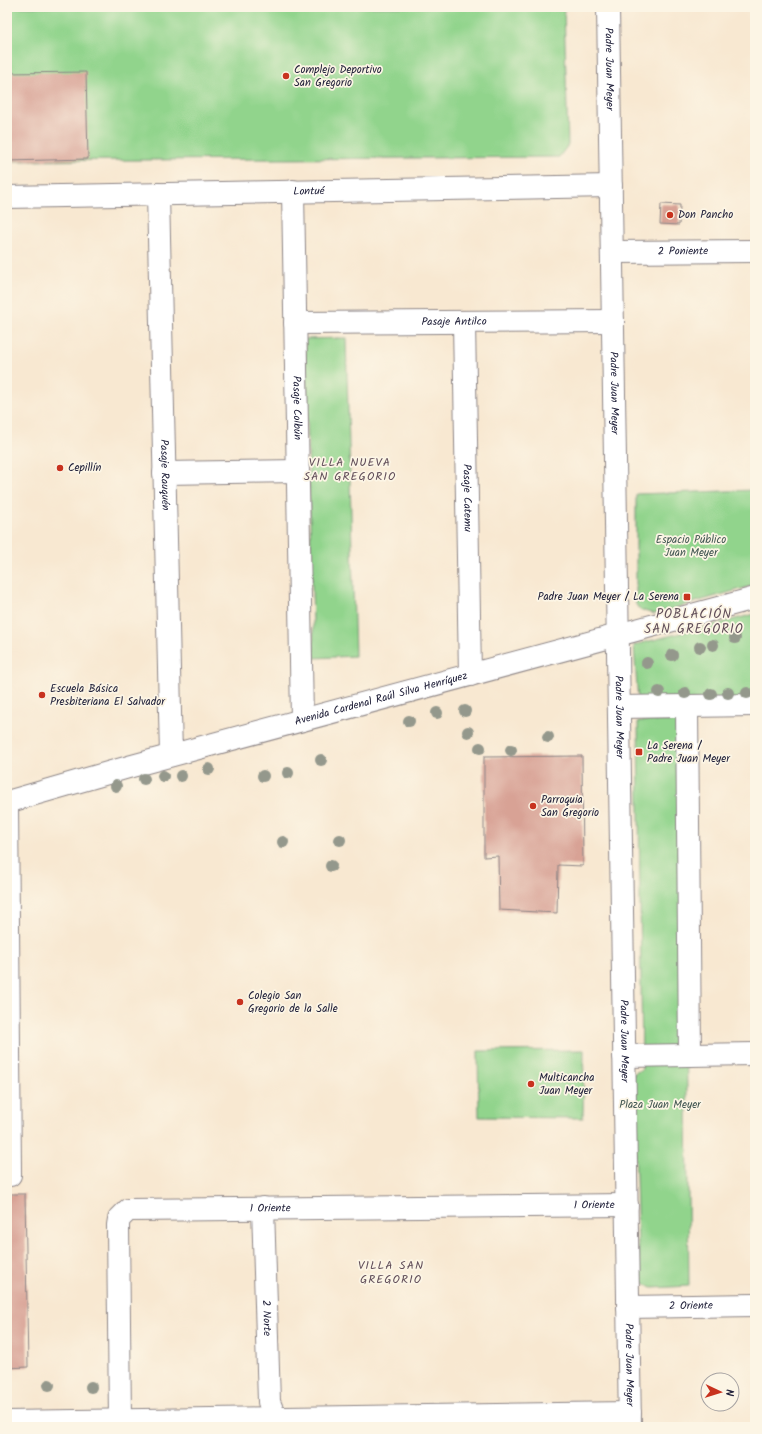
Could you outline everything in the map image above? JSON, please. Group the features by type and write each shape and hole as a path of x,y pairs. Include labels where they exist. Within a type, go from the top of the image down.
{"street":[{"name":"Padre Juan Meyer","path":"608,7 630,1420"},
{"name":"Lontué","path":"7,197 611,186"},
{"name":"Pasaje Colbún","path":"293,191 302,720"},
{"name":"Pasaje Rauquén","path":"158,194 171,755"},
{"name":"2 Poniente","path":"612,252 755,251"},
{"name":"Pasaje Antilco","path":"295,323 613,321"},
{"name":"Pasaje Catemu","path":"464,322 470,675"},
{"path":"164,473 298,471"},
{"name":"Avenida Cardenal Raúl Silva Henríquez","path":"7,802 171,755 755,598"},
{"path":"619,707 755,705"},
{"path":"687,706 690,1055"},
{"path":"7,802 10,1175 7,1175"},
{"path":"624,1056 755,1054"},
{"name":"1 Oriente","path":"120,1420 120,1219 128,1210 626,1205"},
{"name":"2 Norte","path":"263,1208 269,1402 277,1423"},
{"name":"2 Oriente","path":"628,1307 755,1305"},
{"path":"18,1424 120,1420 277,1423 630,1420"}],"green space":[{"name":"Complejo Deportivo San Gregorio","path":"7,7 564,7 568,145 559,157 7,161"},
{"path":"346,338 355,656 314,658 305,339"},
{"name":"Espacio Público Juan Meyer","path":"755,490 755,585 654,614 641,610 636,605 636,494"},
{"path":"755,614 755,700 638,702 634,645"},
{"name":"Plaza Juan Meyer","path":"638,721 683,721 689,1286 652,1288 639,1280 633,1074 642,1069"},
{"name":"Multicancha Juan Meyer","path":"584,1050 583,1118 479,1117 478,1051"},
{"path":"599,1425 599,1427 439,1427"}],"building":[{"path":"86,72 88,159 7,161 7,73"},
{"name":"Don Pancho","path":"661,204 680,205 679,225 660,224"},
{"name":"Parroquia San Gregorio","path":"582,756 583,866 558,865 557,913 499,910 498,856 484,857 484,757"},
{"path":"7,1194 25,1194 28,1367 7,1368"}],"place":[{"name":"Complejo Deportivo San Gregorio","path":"286,76"},
{"name":"Don Pancho","path":"670,215"},
{"name":"Cepillín","path":"60,468"},
{"name":"Padre Juan Meyer / La Serena","path":"687,597"},
{"name":"Escuela Básica Presbiteriana El Salvador","path":"42,695"},
{"name":"La Serena / Padre Juan Meyer","path":"639,752"},
{"name":"Parroquia San Gregorio","path":"533,806"},
{"name":"Colegio San Gregorio de la Salle","path":"240,1002"},
{"name":"Multicancha Juan Meyer","path":"531,1084"}],"district":[{"name":"VILLA NUEVA SAN GREGORIO","path":"350,469"},
{"name":"POBLACIÓN SAN GREGORIO","path":"694,622"},
{"name":"VILLA SAN GREGORIO","path":"391,1272"}]}
